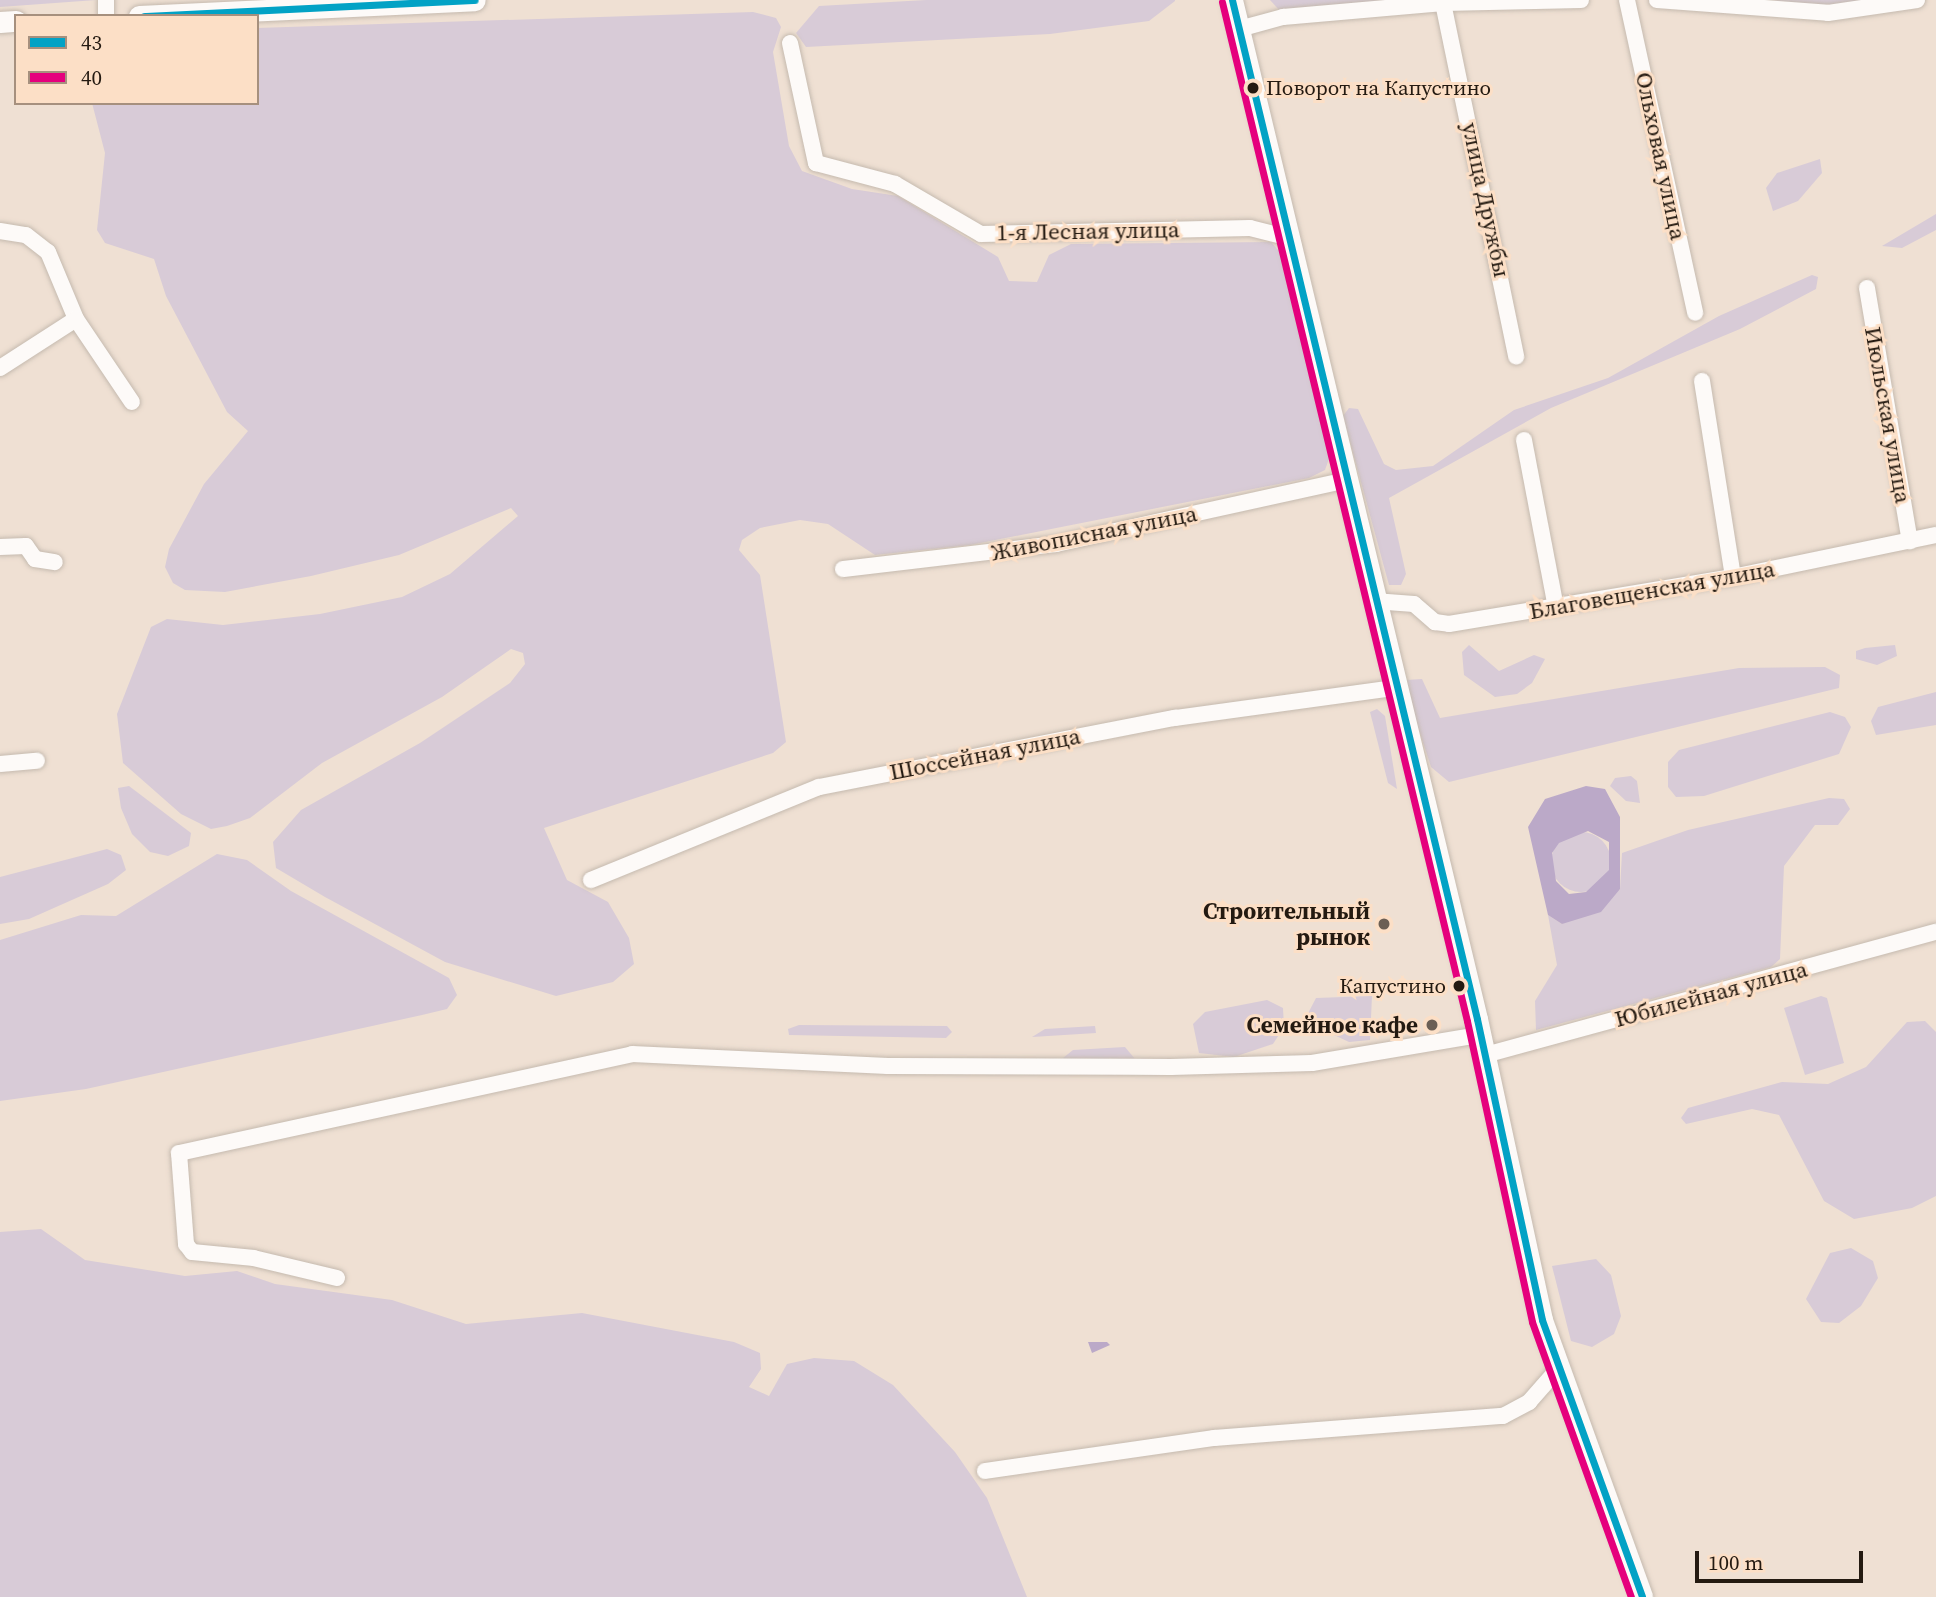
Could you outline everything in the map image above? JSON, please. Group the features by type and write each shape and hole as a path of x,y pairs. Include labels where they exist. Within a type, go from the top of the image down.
{"main road":[{"path":"181,14 475,0"},
{"path":"1231,0 1343,481 1482,1045 1557,1370 1642,1597"}],"street":[{"path":"1239,29 1283,17 1443,3 1581,0"},
{"name":"Ольховая улица","path":"1627,0 1695,313"},
{"path":"1657,0 1828,13 1917,0"},
{"name":"улица Дружбы","path":"1443,3 1516,358"},
{"name":"1-я Лесная улица","path":"790,43 816,163 895,184 981,234 1250,228 1287,237"},
{"path":"0,231 26,235 48,252 76,318 132,402"},
{"name":"Июльская улица","path":"1867,288 1910,541"},
{"path":"0,368 76,318"},
{"path":"1702,381 1733,577"},
{"path":"1524,440 1556,607"},
{"name":"Живописная улица","path":"843,569 1056,544 1343,481"},
{"name":"Благовещенская улица","path":"1374,601 1414,604 1435,622 1449,624 1733,577 1936,535"},
{"path":"0,547 26,545 35,559 55,562"},
{"name":"Шоссейная улица","path":"591,880 819,787 1175,718 1394,688"},
{"path":"0,764 37,761"},
{"name":"Юбилейная улица","path":"337,1278 254,1258 192,1252 186,1244 180,1153 632,1054 972,1068 1171,1067 1312,1063 1482,1045 1936,932"},
{"path":"985,1471 1214,1438 1503,1416 1529,1402 1557,1370"}],"shaded area":[{"path":"0,0 96,0 0,7"},
{"path":"926,0 1175,1 1149,21 1050,34 806,47 796,33 819,6"},
{"path":"1270,0 1406,0 1280,11"},
{"path":"1773,0 1886,0 1830,8"},
{"path":"753,12 776,18 781,27 773,52 789,146 802,171 852,189 898,196 998,257 1009,281 1037,282 1049,255 1071,244 1271,242 1284,257 1330,456 1325,470 1309,478 970,545 875,555 828,524 800,520 760,528 742,540 739,550 760,575 786,742 773,753 544,828 567,880 608,902 629,938 634,964 613,982 556,996 445,962 276,868 273,842 301,810 420,743 510,683 525,664 523,653 511,649 442,697 322,763 250,818 227,826 211,829 181,814 123,763 117,714 151,627 167,619 223,625 320,614 402,597 450,574 518,516 511,508 399,555 311,576 225,592 185,590 173,583 165,567 169,549 204,484 248,431 227,412 166,296 154,259 105,243 97,230 105,153 93,105 259,105 259,28"},
{"path":"1820,159 1822,173 1798,201 1773,211 1766,188 1777,173"},
{"path":"1936,214 1936,230 1902,248 1882,246"},
{"path":"1812,275 1818,277 1816,289 1740,329 1551,408 1389,498 1406,574 1401,585 1389,585 1343,416 1349,408 1358,409 1384,464 1396,470 1433,466 1514,410 1608,378 1719,316"},
{"path":"1469,645 1499,671 1534,655 1545,659 1532,683 1517,694 1495,697 1464,675 1462,652"},
{"path":"1895,645 1897,656 1877,665 1856,659 1856,651"},
{"path":"1825,667 1840,675 1839,688 1449,782 1431,767 1406,690 1406,680 1422,679 1440,718 1739,668"},
{"path":"1936,692 1936,725 1876,735 1871,721 1878,707"},
{"path":"1377,709 1385,716 1397,789 1388,783 1370,712"},
{"path":"1830,712 1845,717 1851,727 1839,754 1704,796 1676,797 1668,787 1668,762 1679,750"},
{"path":"1631,776 1637,781 1640,803 1626,801 1610,786 1615,778"},
{"path":"129,786 191,833 189,846 168,856 150,852 132,834 121,808 118,788"},
{"path":"1586,786 1605,789 1620,817 1620,889 1601,912 1562,924 1548,915 1528,827 1545,799","holes":["1588,831 1609,842 1609,870 1586,892 1569,894 1556,881 1552,853 1559,843"]},
{"path":"1829,798 1844,799 1850,809 1838,825 1815,825 1784,866 1780,959 1771,967 1536,1030 1535,1001 1557,965 1548,915 1562,924 1620,889 1622,853 1688,830"},
{"path":"1581,832 1598,837 1606,845 1611,862 1606,879 1598,887 1581,892 1564,887 1556,879 1551,862 1556,845 1564,837"},
{"path":"107,849 121,855 126,870 108,884 29,919 0,924 0,877"},
{"path":"217,854 247,860 291,891 449,978 457,995 447,1009 422,1015 86,1089 0,1101 0,940 81,915 116,916"},
{"path":"1372,996 1370,1040 1349,1042 1304,1021 1316,998"},
{"path":"1821,996 1827,998 1844,1063 1805,1075 1784,1008"},
{"path":"1267,1000 1283,1008 1284,1027 1273,1044 1234,1057 1199,1053 1193,1024 1205,1012"},
{"path":"1925,1021 1936,1032 1936,1196 1912,1208 1854,1219 1824,1201 1779,1115 1752,1109 1686,1124 1681,1118 1688,1108 1782,1082 1828,1084 1866,1067 1907,1022"},
{"path":"799,1025 947,1026 952,1032 946,1038 789,1035 788,1029"},
{"path":"1095,1026 1096,1033 1032,1037 1045,1029"},
{"path":"1125,1047 1135,1059 1069,1063 1063,1058 1073,1050"},
{"path":"41,1229 85,1260 185,1276 237,1271 275,1284 392,1300 466,1324 582,1313 734,1342 760,1353 761,1369 749,1387 769,1396 787,1364 814,1358 854,1361 893,1385 955,1452 987,1498 1027,1597 0,1597 0,1232"},
{"path":"1851,1248 1873,1261 1878,1278 1861,1306 1839,1323 1821,1322 1806,1299 1830,1253"},
{"path":"1596,1259 1611,1275 1621,1316 1614,1334 1592,1347 1571,1341 1552,1266"},
{"path":"1088,1342 1107,1342 1110,1345 1092,1353"}],"transit line":[{"name":"43","path":"185,14 475,0"},
{"name":"43","path":"1232,0 1477,1019 1542,1320 1642,1597"},
{"name":"40","path":"1222,2 1467,1021 1532,1322 1631,1597"}],"place":[{"name":"Поворот на Капустино","path":"1253,88"},
{"name":"Строительный рынок","path":"1384,924"},
{"name":"Капустино","path":"1459,986"},
{"name":"Семейное кафе","path":"1432,1025"}]}
